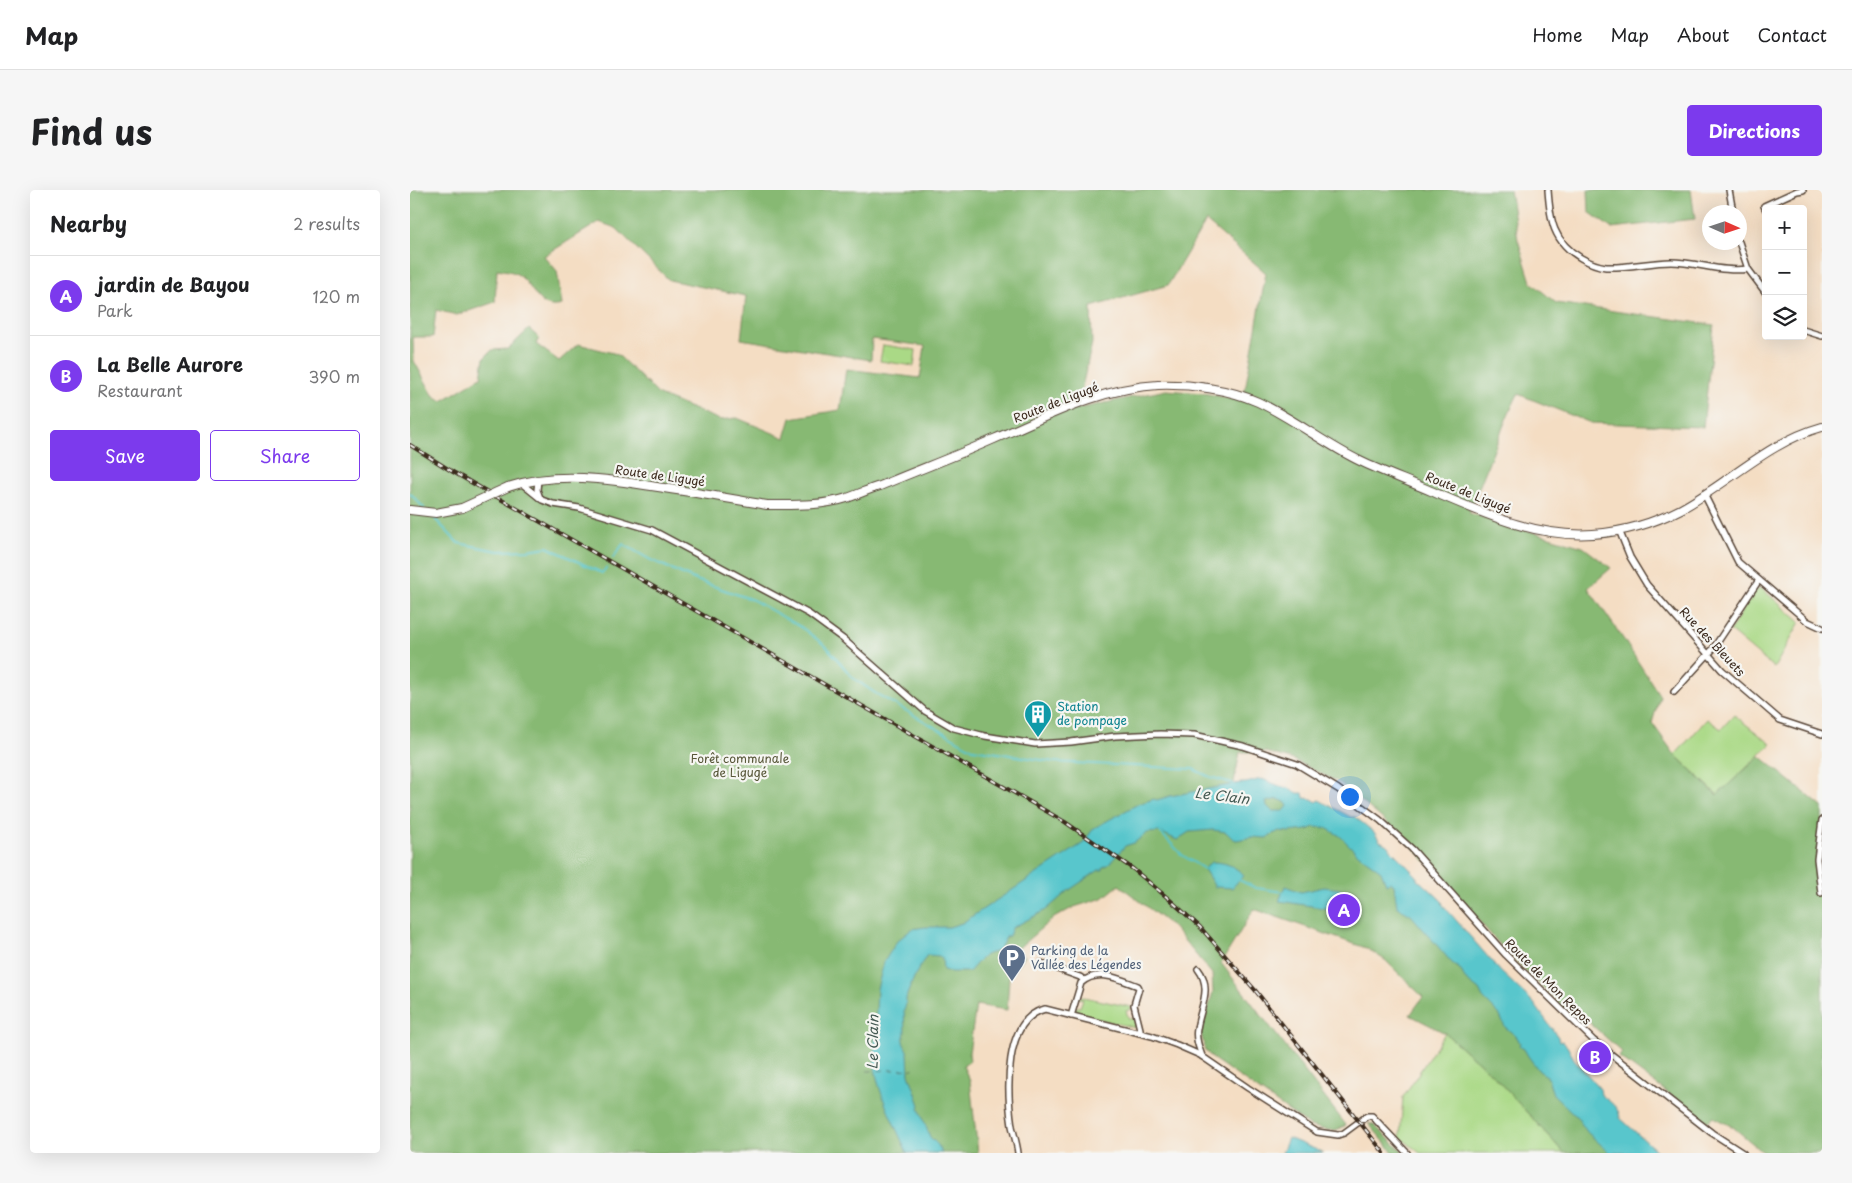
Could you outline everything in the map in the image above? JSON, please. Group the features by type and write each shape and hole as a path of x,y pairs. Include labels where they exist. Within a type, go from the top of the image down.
{"street":[{"path":"1548,190 1549,211 1558,238 1572,253 1586,261 1604,267 1671,262 1732,270 1748,270"},
{"path":"1729,190 1731,205"},
{"path":"1766,205 1797,190 1803,190"},
{"path":"1742,250 1748,270 1762,288"},
{"path":"1807,331 1822,336"},
{"name":"Route de Ligugé","path":"410,510 436,513 462,508 521,483 566,478 600,479 767,504 819,503 846,498 880,486 1079,403 1126,389 1160,385 1194,387 1243,396 1274,410 1360,461 1506,522 1563,533 1592,534 1619,530 1662,518 1682,509 1767,451 1788,440 1822,427"},
{"path":"538,480 538,495 542,500"},
{"path":"521,483 542,500"},
{"path":"1704,494 1734,556 1807,621 1822,628"},
{"name":"Route de Mon Repos","path":"542,500 553,504 579,508 652,530 809,614 858,652 924,711 954,728 985,736 1034,744 1137,734 1194,735 1242,746 1297,764 1359,804 1412,849 1506,955 1594,1041 1705,1127 1743,1153"},
{"name":"Rue des Bleuets","path":"1619,530 1630,557 1647,585 1722,670 1780,720 1822,734"},
{"path":"1674,692 1709,655 1759,580"},
{"path":"1821,893 1817,860 1822,820"},
{"path":"1041,963 1084,980"},
{"path":"1198,969 1204,976 1206,988 1196,1031 1202,1056"},
{"path":"1071,1016 1084,980 1107,975 1138,986 1134,1005 1140,1033"},
{"path":"1018,1153 1012,1128 1010,1097 1013,1048 1017,1033 1028,1016 1035,1012 1051,1010 1177,1044 1202,1056 1317,1132 1338,1135 1344,1133 1367,1116 1372,1116 1407,1153"}],"green space":[{"name":"Forêt communale de Ligugé","path":"410,190 1510,190 1518,240 1531,282 1556,303 1714,325 1703,427 1591,423 1518,394 1469,513 1583,547 1611,568 1588,588 1660,696 1652,723 1675,755 1717,795 1760,756 1822,807 1822,1153 1764,1153 1733,1127 1713,1117 1707,1122 1619,1057 1622,1052 1571,1006 1565,1009 1503,948 1405,838 1340,783 1294,760 1266,752 1240,752 1232,792 1284,797 1361,844 1629,1153 1564,1153 1491,1073 1445,1033 1410,1015 1423,997 1385,960 1366,948 1254,909 1221,963 1346,1125 1333,1130 1310,1126 1212,1058 1205,1050 1201,1033 1213,992 1212,974 1173,927 1119,885 1103,898 1074,907 1052,919 1015,951 1025,956 1009,977 1007,1010 976,1005 969,1053 970,1061 963,1066 970,1081 978,1153 410,1153","holes":["1206,221 1266,273 1243,401 1203,393 1166,390 1077,409 1092,343 1091,307 1168,285","599,222 616,228 669,280 746,296 741,339 871,360 872,339 925,346 920,378 846,369 840,410 791,418 785,438 737,418 720,420 659,395 617,354 578,344 559,361 536,344 539,338 529,329 508,349 492,350 484,358 481,377 442,401 433,395 414,361 413,337 433,337 436,310 457,315 495,302 497,269 517,274 528,284 536,296 547,305 562,305 557,271 544,256"]},
{"path":"1588,190 1691,190 1695,219 1611,228 1589,212"},
{"path":"883,345 916,350 914,366 880,361"},
{"path":"1761,588 1800,622 1774,668 1730,631 1753,592"},
{"path":"1734,715 1771,744 1718,795 1675,755 1707,719 1721,729"},
{"path":"1079,996 1131,1007 1131,1009 1126,1011 1129,1019 1134,1018 1136,1028 1077,1014 1075,1008 1080,1007 1083,999 1079,998"},
{"path":"1445,1033 1491,1073 1564,1153 1420,1153 1400,1137 1403,1097"},
{"path":"1368,1123 1374,1125 1404,1153 1394,1153"}],"water":[{"name":"Le Clain","path":"1262,779 1285,788 1287,787 1298,793 1303,793 1304,798 1317,802 1319,800 1351,817 1355,817 1374,832 1380,841 1389,846 1417,876 1417,880 1442,901 1443,905 1501,972 1533,1002 1558,1037 1559,1042 1562,1041 1567,1046 1574,1059 1600,1089 1601,1095 1616,1107 1620,1118 1659,1153 1610,1153 1587,1132 1577,1117 1553,1094 1547,1076 1539,1071 1524,1049 1519,1046 1520,1043 1517,1037 1505,1027 1499,1014 1483,998 1479,990 1465,979 1461,970 1452,963 1411,915 1397,907 1394,885 1390,882 1386,884 1381,871 1358,854 1340,836 1326,828 1314,827 1307,830 1279,831 1266,838 1252,837 1237,840 1233,839 1226,832 1213,830 1189,832 1177,840 1160,832 1147,833 1134,843 1125,846 1108,865 1103,867 1103,870 1099,870 1068,891 1046,910 1012,928 1009,936 1007,936 1000,948 995,952 985,955 969,972 943,970 942,958 927,955 906,997 903,1042 908,1053 909,1074 920,1105 919,1108 930,1137 938,1145 942,1153 907,1153 882,1095 875,1071 874,1058 877,989 884,962 897,941 912,929 949,927 962,923 1082,844 1094,828 1138,804 1154,799 1157,800","holes":["1278,799 1285,802 1288,806 1284,811 1272,811 1266,802"]},
{"path":"1211,862 1229,865 1244,875 1232,888 1215,887 1204,869"},
{"path":"1285,886 1301,892 1324,887 1341,889 1340,900 1330,909 1279,901"},
{"path":"1288,1138 1322,1152 1322,1153 1282,1153"}],"waterway":[{"path":"410,493 424,508"},
{"path":"435,519 458,543 498,551 547,547 602,573 606,568"},
{"name":"Le Clain","path":"613,558 623,544 649,559 696,580 753,600 801,627 827,647 853,678 875,693 973,749 1054,762 1193,769 1234,785"},
{"path":"1160,832 1182,855 1204,869"},
{"path":"1239,880 1256,888 1283,892"}],"ferry route":[{"path":"867,1071 914,1069"}],"railway":[{"path":"410,445 453,472 1065,822 1133,869 1200,927 1255,990 1384,1153"}],"place":[{"name":"Station de pompage","path":"1038,738"},
{"name":"jardin de Bayou","path":"1344,910"},
{"name":"Parking de la Vallée des Légendes","path":"1012,982"},
{"name":"La Belle Aurore","path":"1595,1057"}]}
